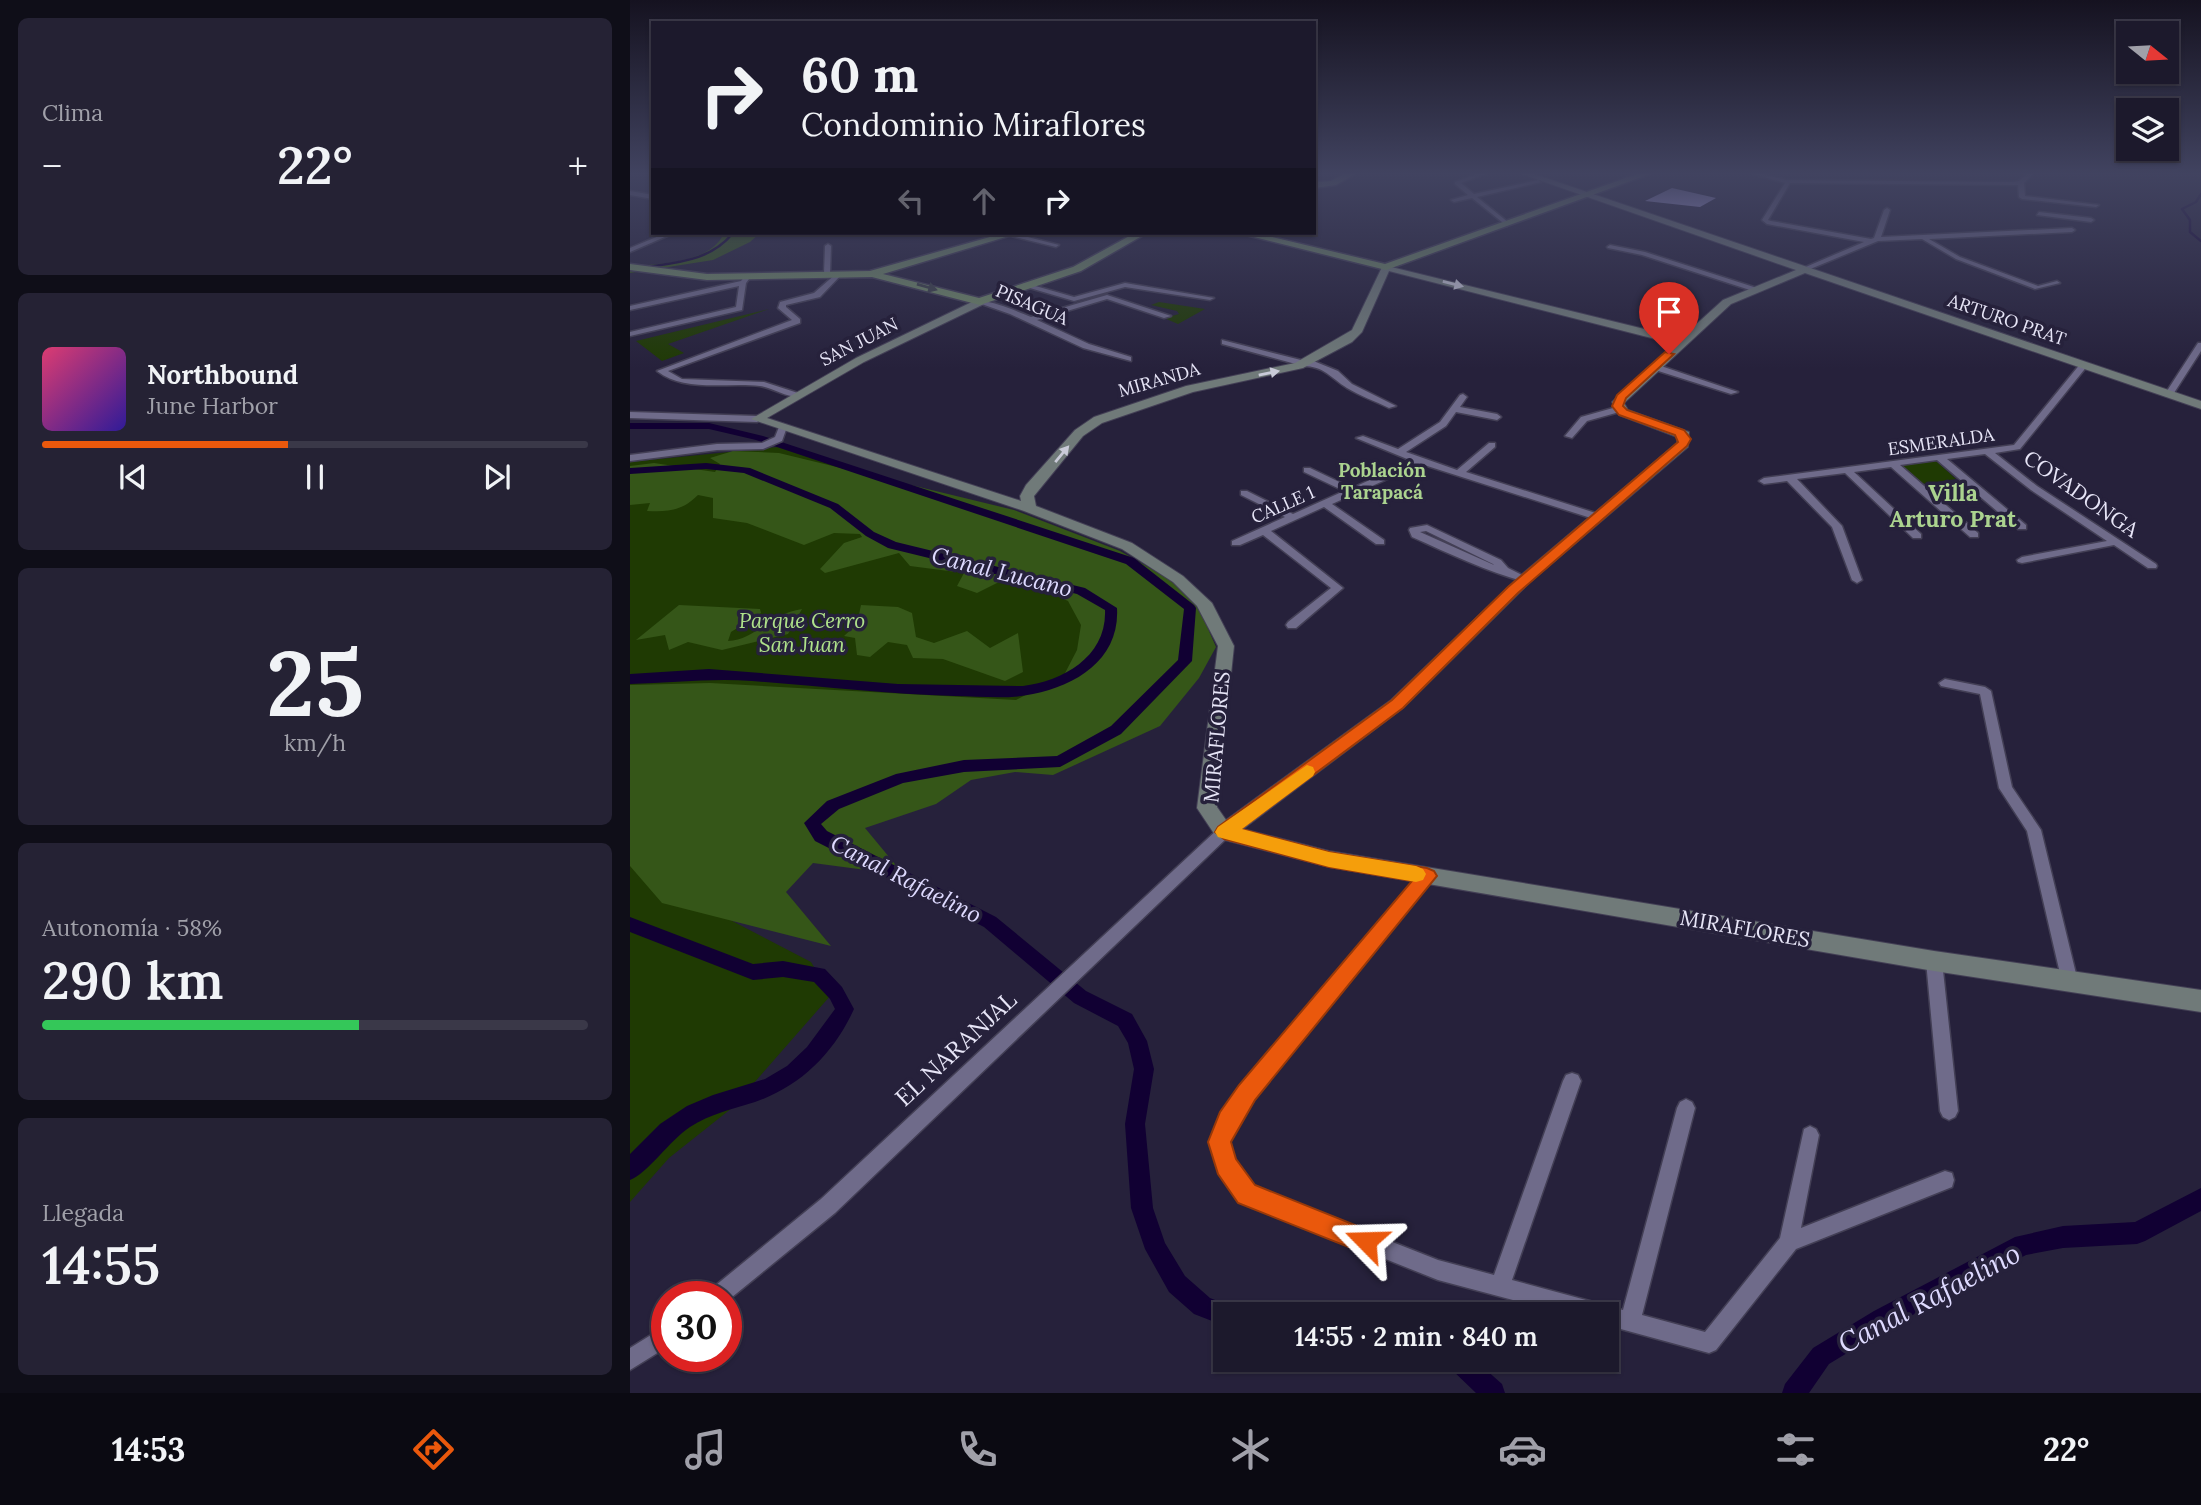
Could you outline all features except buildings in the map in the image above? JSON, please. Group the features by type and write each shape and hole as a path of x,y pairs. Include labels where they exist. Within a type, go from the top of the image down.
{"main road":[{"path":"872,274 991,239"},
{"path":"980,303 1025,285 1077,269 1131,239"},
{"path":"1268,239 1387,267 1465,239"},
{"name":"PISAGUA","path":"630,267 746,279 872,274 980,303"}],"street":[{"path":"630,250 657,239"},
{"path":"1032,239 1056,246"},
{"name":"ARTURO PRAT","path":"1703,239 2201,405"},
{"path":"1868,239 1898,239"},
{"path":"1925,239 1953,255 2037,288 2057,283"},
{"path":"1620,409 1618,402 1621,397 1727,302 1874,240"},
{"path":"827,274 828,246"},
{"path":"1610,247 1643,253 1756,289"},
{"path":"1953,255 1966,252"},
{"path":"1994,272 2013,266"},
{"path":"1387,267 1682,342"},
{"name":"MIRANDA","path":"1029,508 1027,496 1079,433 1109,416 1190,389 1307,363 1357,332 1387,267"},
{"path":"795,395 764,384 680,381 661,371 797,321 782,307 783,304 817,295 839,274"},
{"path":"630,309 746,279 739,307 630,334"},
{"path":"1025,285 1074,299 1125,285 1210,298"},
{"path":"1030,320 1108,297 1167,316"},
{"name":"SAN JUAN","path":"757,419 860,360 980,303"},
{"name":"PISAGUA","path":"980,303 1030,320 1086,346 1128,359"},
{"path":"1224,342 1335,373 1349,386 1392,406"},
{"path":"2169,394 2201,345"},
{"name":"ESMERALDA","path":"1764,481 2017,447 2084,365"},
{"path":"1655,367 1734,392"},
{"path":"1399,453 1443,424 1463,397"},
{"path":"1454,409 1497,417"},
{"path":"1224,832 1397,704 1525,579 1685,439 1679,432 1620,409 1584,419 1569,436"},
{"name":"MIRAFLORES","path":"630,415 757,419 1029,508 1127,546 1178,579 1205,603 1226,646 1207,808 1224,832 1329,859 1427,876 1934,961 2201,1001"},
{"path":"630,458 707,448 763,446 783,433 783,427"},
{"path":"1360,438 1459,474 1598,517"},
{"path":"1459,474 1492,445"},
{"name":"COVADONGA","path":"1988,452 2034,488 2152,566"},
{"path":"1940,458 2022,527"},
{"name":"CALLE 1","path":"1236,543 1420,461"},
{"path":"1894,464 1974,535"},
{"path":"1307,470 1353,492"},
{"path":"1847,470 1917,536"},
{"name":"MIRANDA","path":"984,493 1015,487 1046,473"},
{"path":"1790,478 1837,526 1857,580"},
{"path":"1244,494 1294,518"},
{"path":"1326,504 1380,542"},
{"path":"1504,570 1497,562 1427,528 1414,530 1416,535 1490,568 1504,570 1525,579"},
{"path":"1264,531 1338,588 1292,625"},
{"path":"2022,560 2116,542"},
{"path":"1945,682 1985,691 2006,788 2034,830 2070,982"},
{"name":"EL NARANJAL","path":"737,1281 828,1206 1224,832"},
{"path":"1427,876 1247,1093 1228,1120 1219,1142 1227,1165 1247,1194 1438,1270 1558,1302"},
{"path":"1934,961 1949,1111"},
{"path":"1500,1286 1572,1081"},
{"path":"1630,1322 1686,1108"},
{"path":"1619,1319 1709,1343 1789,1242 1810,1135"},
{"path":"1789,1242 1945,1180"},
{"path":"630,1360 651,1346"}],"green space":[{"path":"720,239 753,239 713,260 630,273 630,267 683,260 708,251"},
{"path":"1159,302 1205,309 1178,324 1164,318 1179,314 1177,311 1151,305"},
{"path":"769,309 668,344 684,353 662,361 636,341"},
{"name":"Parque Cerro San Juan","path":"778,447 1130,561 1190,608 964,766 690,899 811,962 831,995 732,1108 669,1158 630,1202 630,462"},
{"path":"733,451 779,453 1014,510 1120,551 1171,580 1198,606 1216,647 1199,678 1160,726 1053,775 1015,772 971,780 936,804 865,828 904,875 813,863 786,892 831,946 662,903 630,866 630,685 710,683 1016,700 1064,675 1077,650 1081,625 1068,601 1030,583 1003,580 977,593 957,586 964,573 910,566 899,553 825,573 820,569 844,543 862,537 860,534 834,533 804,545 747,523 713,518 713,498 698,495 686,504 668,511 647,511 650,503 630,505 630,466 654,463 715,472 720,464 710,458"},
{"path":"1936,461 1956,479 1921,484 1900,466"},
{"path":"679,605 760,609 761,613 731,632 728,641 738,640 780,616 802,609 788,634 722,650 688,642 669,650 665,635 636,640"},
{"path":"861,605 898,607 912,613 916,637 934,643 967,631 990,648 1018,633 1023,672 1005,681 943,659 913,658 907,645 888,642 870,657 857,655 855,638 844,636 857,624"}],"waterway":[{"path":"648,267 694,258 715,249 727,239"},
{"name":"Canal Rafaelino","path":"630,426 709,426 759,438 1130,561 1190,608 1185,661 1116,730 1060,761 964,766 901,778 833,805 812,823 821,836 990,922 1080,997 1125,1020 1137,1041 1144,1069 1135,1124 1142,1208 1156,1249 1177,1284 1202,1306 1213,1310"},
{"name":"Canal Lucano","path":"630,471 706,466 746,470 834,506 870,534 892,545 1081,591 1111,608 1112,624 1108,638 1090,663 1062,680 1032,690 986,692 898,688 709,674 630,679"},
{"name":"Canal Lucano","path":"630,924 753,972 783,969 819,975 836,993 845,1009 823,1043 794,1073 771,1086 694,1113 659,1138 630,1170"},
{"name":"Canal Rafaelino","path":"1794,1393 1821,1356 1882,1319 2023,1245 2063,1237 2137,1233 2201,1199"},
{"name":"Canal Rafaelino","path":"1471,1372 1493,1393"}],"slow traffic":[{"path":"1307,772 1224,832 1329,859 1416,874"}],"district":[{"name":"Población Tarapacá","path":"1382,481"},
{"name":"Villa Arturo Prat","path":"1953,506"}],"route":[{"path":"1366,1241 1247,1194 1227,1165 1219,1142 1228,1120 1247,1093 1427,876 1329,859 1224,832 1397,704 1500,601 1683,444 1684,435 1679,432 1623,412 1618,406 1621,397 1669,354"}]}
